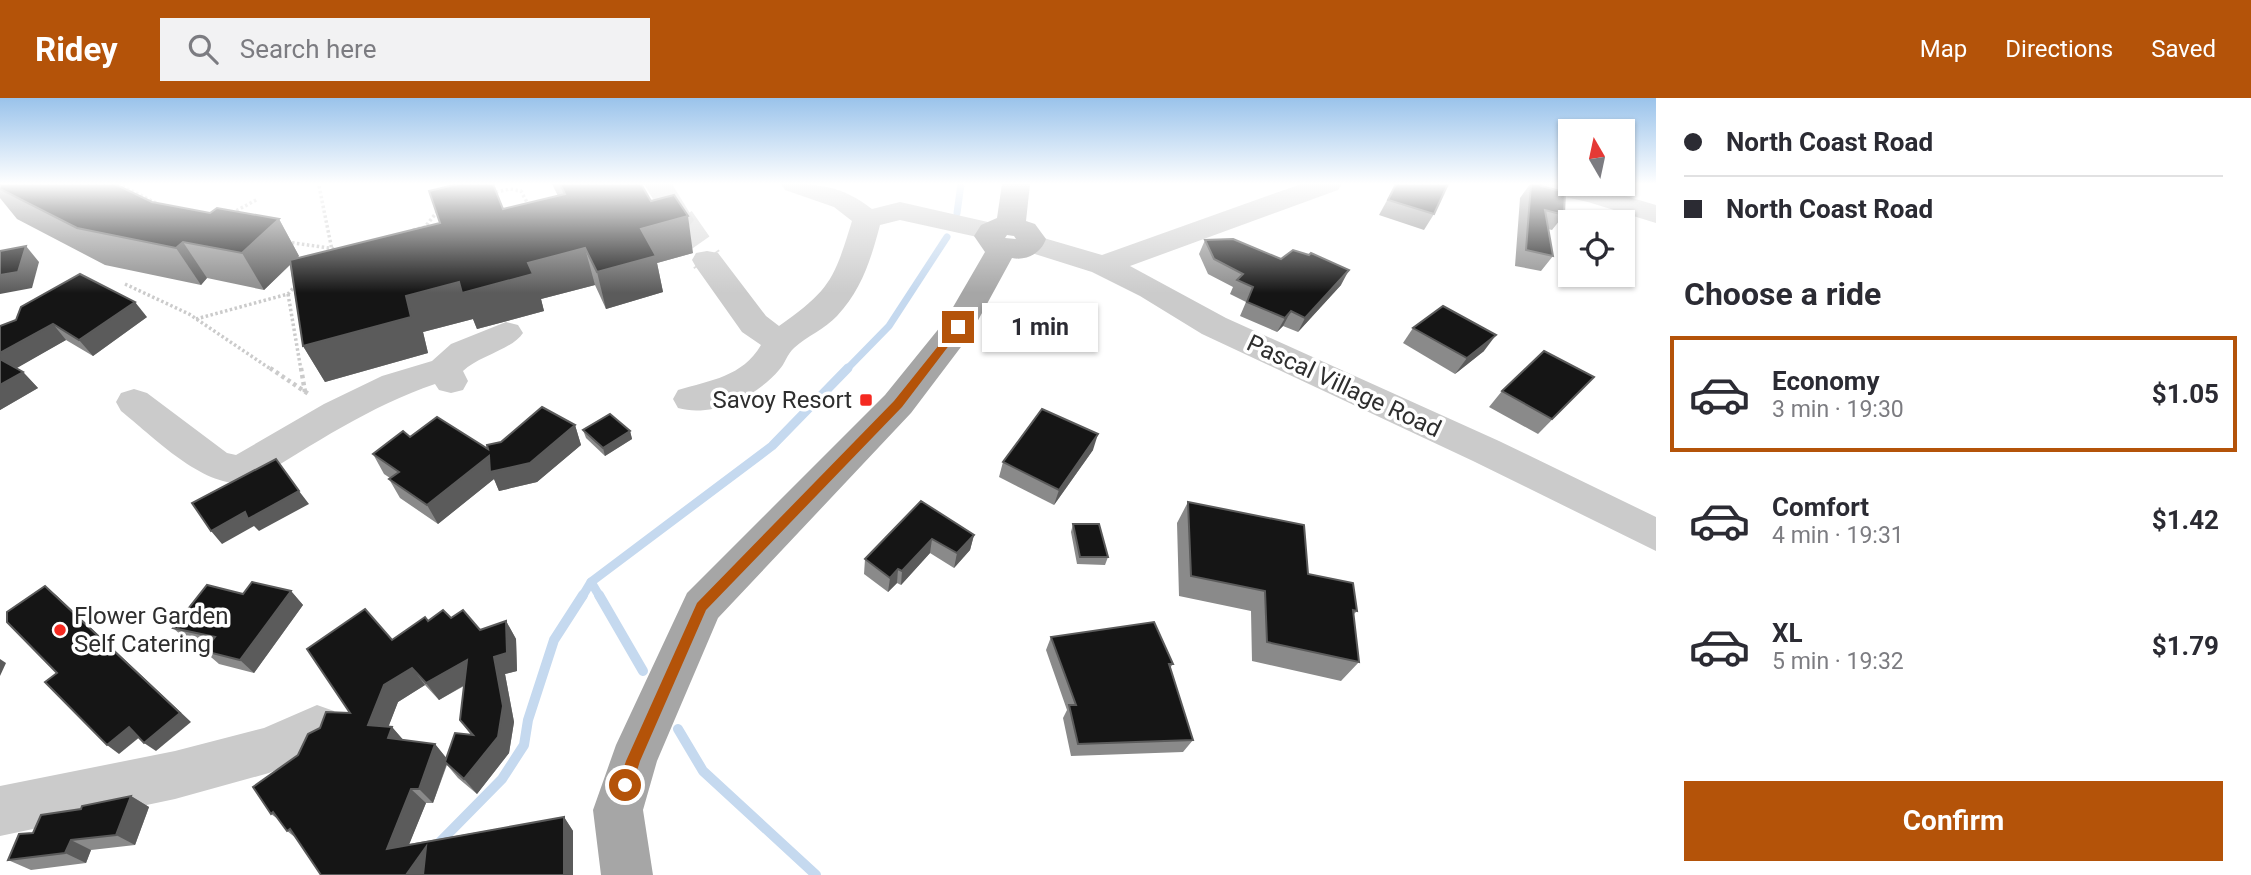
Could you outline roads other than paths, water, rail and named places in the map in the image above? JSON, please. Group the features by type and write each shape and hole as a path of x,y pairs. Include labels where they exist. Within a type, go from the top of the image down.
{"main road":[{"path":"627,875 618,810 633,761 702,607 898,404 958,327 1008,237 1011,220"}],"street":[{"path":"691,399 722,393 748,381 769,360 779,342 825,309 851,274 867,220"},
{"name":"Pascal Village Road","path":"938,220 1103,265 1214,326 1486,451 1656,535"},
{"path":"1103,265 1227,220"},
{"path":"707,260 754,324 779,342"},
{"path":"134,402 215,464 240,471 337,413 394,385 448,375 463,352 506,333"},
{"path":"0,811 175,775 242,758 269,750 317,727"}],"waterway":[{"path":"846,370 889,326 947,237"},
{"path":"591,582 772,446 848,368"},
{"path":"582,597 591,582"},
{"path":"591,582 600,597"},
{"path":"436,846 502,779 524,745 528,720 554,640 583,595"},
{"path":"599,595 643,671"},
{"path":"678,729 703,771 816,875"}],"tunnel":[{"path":"679,220 707,260"}],"place":[{"name":"Savoy Resort","path":"866,400"},
{"name":"Flower Garden Self Catering","path":"60,630"}]}
